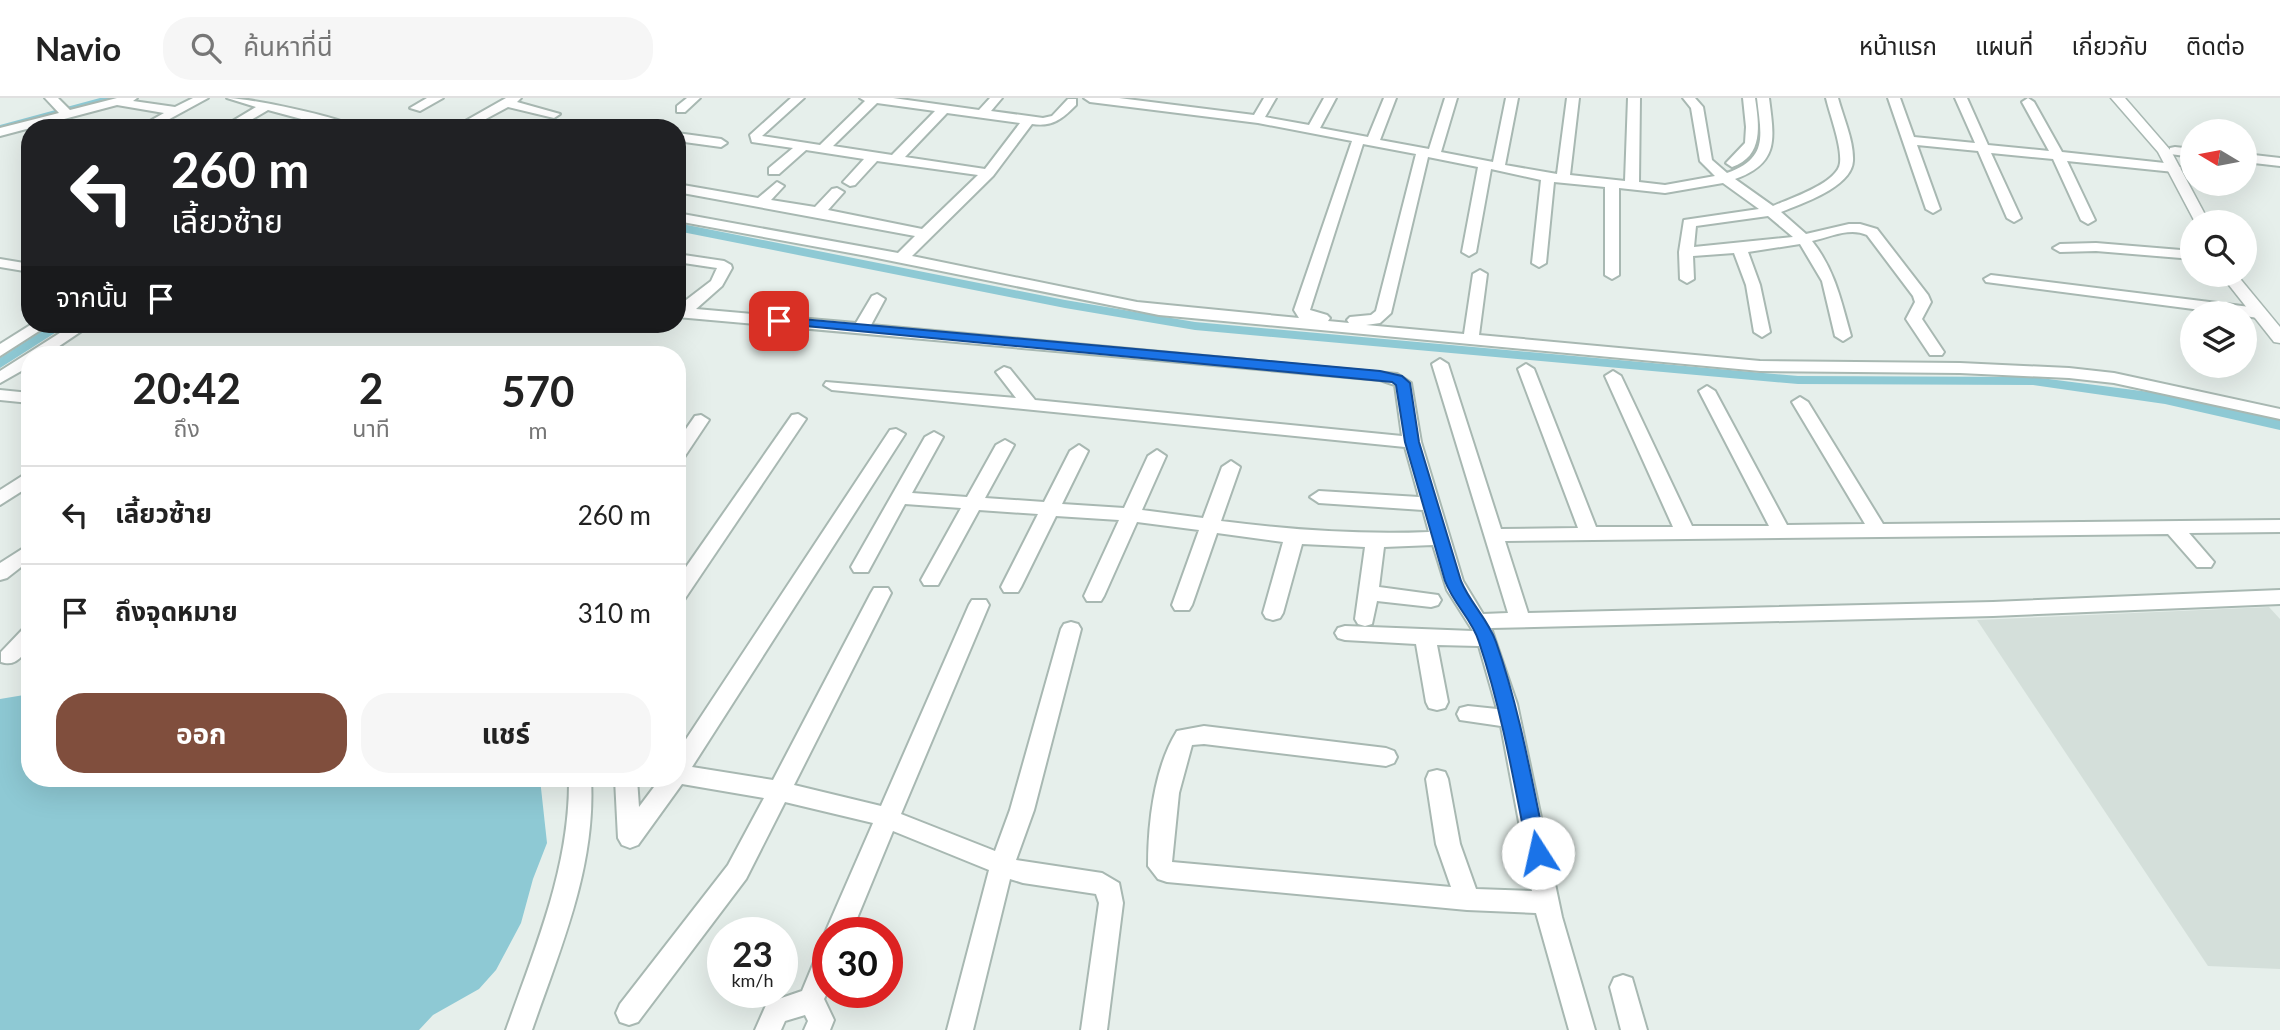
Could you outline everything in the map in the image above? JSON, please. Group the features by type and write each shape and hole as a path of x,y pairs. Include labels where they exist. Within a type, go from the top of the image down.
{"street":[{"path":"161,119 202,98"},
{"path":"233,98 318,119"},
{"path":"416,108 437,98"},
{"path":"681,109 694,98"},
{"path":"799,98 755,138 988,173"},
{"path":"982,114 996,98"},
{"path":"1090,98 1147,101 1200,112 1258,119 1548,177 1625,185 1688,187 1755,163 1765,152 1768,141 1763,98"},
{"path":"1200,112 1209,98"},
{"path":"1258,119 1270,98"},
{"path":"1313,129 1329,98"},
{"path":"1390,98 1366,139 1302,310 1306,316 1368,321 1381,318 1428,153 1451,98"},
{"path":"1469,252 1512,98"},
{"path":"1563,179 1573,98"},
{"path":"1612,275 1634,98"},
{"path":"1689,98 1697,107 1703,156 1721,175 1772,211 1805,239 1826,274 1843,336"},
{"path":"1721,175 1740,159 1753,143 1749,98"},
{"path":"1687,279 1687,228 1695,220 1772,211 1812,195 1842,175 1847,164 1846,153 1832,98"},
{"path":"1894,98 1933,209"},
{"path":"1961,98 2014,218"},
{"path":"2118,98 2152,134 2196,210"},
{"path":"2128,98 2180,159"},
{"path":"822,149 870,99 915,101 1028,121 1054,120 1072,102"},
{"path":"31,119 60,107 126,100 177,111"},
{"path":"475,119 511,100 554,114"},
{"path":"2028,102 2058,156 2088,220"},
{"path":"243,119 267,106"},
{"path":"895,160 944,108"},
{"path":"901,259 988,173 1028,121"},
{"path":"0,132 21,123"},
{"path":"686,138 721,143"},
{"path":"1909,140 2174,168"},
{"path":"775,171 803,146"},
{"path":"2175,151 2180,152"},
{"path":"850,182 873,157"},
{"path":"2258,160 2280,162"},
{"path":"1539,263 1548,177"},
{"path":"761,201 777,186"},
{"path":"686,189 761,201 925,234"},
{"path":"818,212 837,192"},
{"path":"686,218 793,236 1132,306 1760,366 1999,369 2079,374 2146,385 2280,414"},
{"path":"1686,252 1740,249 1805,239 1849,227 1872,232 1920,295 1923,302 1914,319 1936,352"},
{"path":"2060,248 2096,247 2180,254"},
{"path":"1740,249 1753,285 1762,332"},
{"path":"686,259 715,261 725,268 718,283 686,308"},
{"path":"0,263 21,266"},
{"path":"1471,340 1480,274"},
{"path":"1991,279 2258,313"},
{"path":"2238,287 2280,338"},
{"path":"2249,287 2280,327"},
{"path":"861,328 877,299"},
{"path":"686,312 1391,377 1403,383 1412,442 1460,599 1483,630 1510,719 1546,903 1582,1030"},
{"path":"0,351 28,333"},
{"path":"49,346 70,333"},
{"path":"1440,364 1520,620"},
{"path":"0,378 21,365"},
{"path":"1526,369 1590,536"},
{"path":"1004,372 1030,404"},
{"path":"1613,376 1686,534"},
{"path":"832,385 1412,442"},
{"path":"1707,391 1783,533"},
{"path":"0,395 21,397"},
{"path":"1800,402 1878,531"},
{"path":"686,582 798,419"},
{"path":"686,442 701,420"},
{"path":"686,760 895,434"},
{"path":"861,567 934,437"},
{"path":"931,580 1005,445"},
{"path":"1011,587 1079,451"},
{"path":"1094,596 1157,456"},
{"path":"1182,605 1231,467"},
{"path":"0,499 21,484"},
{"path":"1319,497 1430,504"},
{"path":"901,498 1132,515 1294,537 1375,541 1441,538"},
{"path":"1493,535 2279,527"},
{"path":"2174,528 2204,562"},
{"path":"1273,613 1294,537"},
{"path":"1365,619 1375,541"},
{"path":"0,573 21,557"},
{"path":"629,1013 737,872 881,593"},
{"path":"1369,593 1431,600"},
{"path":"1345,633 1425,638 1483,630 1520,620 1993,609 2280,597"},
{"path":"845,917 979,604"},
{"path":"960,1030 1001,865 1022,810 1070,629"},
{"path":"1425,638 1437,702"},
{"path":"4,659 21,643"},
{"path":"4,659 21,653"},
{"path":"1468,714 1510,719"},
{"path":"1386,757 1204,735 1185,737 1180,743 1174,763 1160,866 1167,872 1467,899 1546,903"},
{"path":"686,775 780,791 887,817 1023,873 1102,884 1110,891 1111,903 1094,1030"},
{"path":"1437,779 1448,844 1467,899"},
{"path":"519,1030 571,875 579,826 580,787"},
{"path":"627,787 630,838 667,787"},
{"path":"1623,987 1634,1030"},
{"path":"768,1030 776,1012 810,1000 812,995"},
{"path":"810,1000 821,1020 817,1030"}],"shaded area":[{"path":"2269,607 2280,619 2280,969 2208,966 1977,620"}],"water":[{"path":"21,696 21,787 541,787 547,843 533,879 521,923 496,970 479,989 433,1015 419,1030 0,1030 0,699"}],"waterway":[{"path":"34,119 113,98"},
{"path":"0,128 21,122"},
{"path":"686,229 1001,292 1195,326 1798,380 2033,381 2165,399 2280,425"},
{"path":"28,346 48,333"},
{"path":"0,364 21,350"}],"route":[{"path":"779,321 1380,375 1403,383 1412,442 1453,581 1460,599 1479,621 1487,639 1510,719 1538,853"}]}
